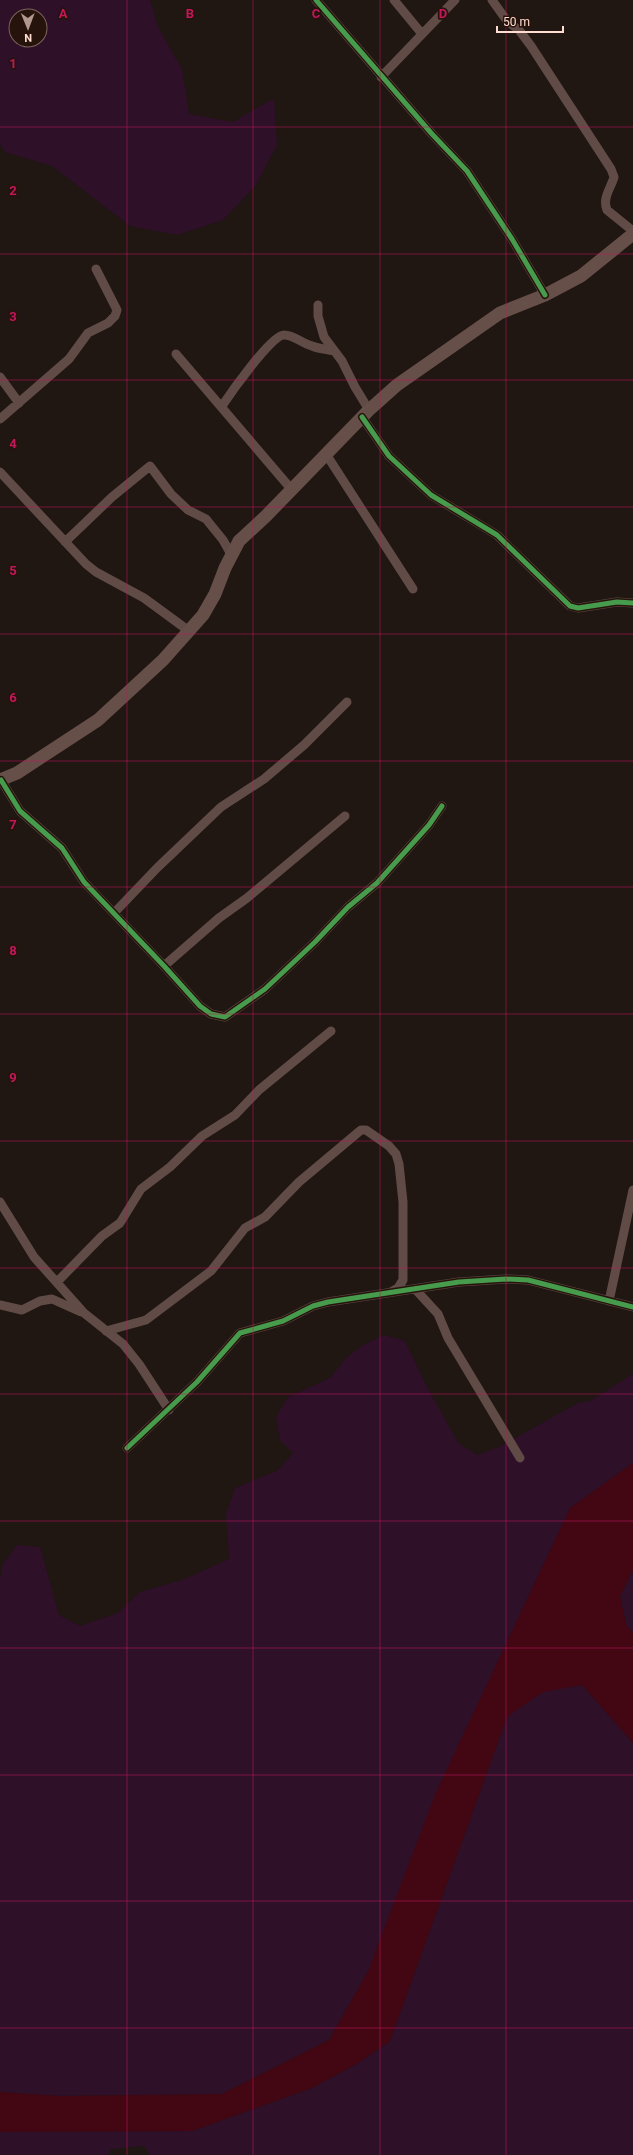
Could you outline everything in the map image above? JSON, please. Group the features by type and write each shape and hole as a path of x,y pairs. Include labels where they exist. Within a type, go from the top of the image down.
{"main road":[{"path":"0,780 17,773 98,720 163,660 203,615 215,594 239,541 292,490 365,413 396,385 500,313 545,295 581,276 633,234"}],"street":[{"path":"316,0 381,77 467,171 512,239 545,295"},
{"path":"394,0 422,34"},
{"path":"381,77 455,0"},
{"path":"492,0 507,21 519,30 531,46 611,168 614,177 605,199 605,205 607,210 633,231"},
{"path":"0,419 69,359 88,333 108,322 117,313 96,269"},
{"path":"318,305 318,316 324,337 342,361 365,413 389,456 431,495 497,534 570,606 578,608 617,602 633,603"},
{"path":"222,406 267,345 277,336 283,334 312,346 334,351"},
{"path":"176,354 222,406 292,490"},
{"path":"0,377 19,403"},
{"path":"326,454 414,590"},
{"path":"65,542 112,497 150,466 171,494 188,510 206,519 223,540 232,556"},
{"path":"0,472 65,542 96,572 144,598 189,631"},
{"path":"114,914 157,868 221,807 264,779 304,745 347,702"},
{"path":"0,780 20,811 46,832 62,848 84,882 200,1006 218,1017 231,1015 265,989 315,942 348,907 377,883 429,825 442,806"},
{"path":"164,966 219,918 247,898 345,816"},
{"path":"57,1282 102,1236 120,1223 141,1189 170,1167 202,1136 235,1115 259,1090 331,1031"},
{"path":"106,1331 146,1320 211,1271 245,1228 265,1217 299,1182 361,1130 366,1130 372,1133 389,1146 396,1154 399,1164 403,1202 403,1280 398,1288 390,1293"},
{"path":"609,1301 633,1190"},
{"path":"0,1202 34,1257 84,1313 122,1344 139,1364 169,1410"},
{"path":"127,1448 197,1382 235,1337 244,1331 283,1321 313,1306 328,1302 416,1290 459,1282 506,1279 528,1280 633,1307"},
{"path":"416,1290 438,1314 448,1338 520,1458"},
{"path":"0,1305 22,1310 40,1301 52,1299 84,1313"}],"shaded area":[{"path":"0,0 150,0 158,27 182,69 189,114 233,122 274,98 277,145 256,185 223,220 177,235 130,226 52,166 5,152 0,144"},
{"path":"384,1335 405,1341 425,1383 458,1443 477,1455 499,1447 578,1403 590,1401 633,1374 633,1463 570,1508 510,1636 368,1971 329,2040 222,2094 60,2096 0,2092 0,1579 3,1564 17,1545 40,1547 59,1615 80,1626 118,1613 140,1592 185,1579 229,1559 226,1513 235,1488 277,1471 293,1453 280,1440 276,1417 288,1397 330,1378 345,1359 363,1345"},
{"path":"633,1463 633,1570 620,1596 626,1625 633,1633 633,1743 582,1685 543,1692 507,1717 390,2041 358,2063 312,2088 192,2131 0,2132 0,2092 60,2096 222,2094 329,2040 368,1971 436,1792 570,1508"},
{"path":"633,1570 633,1633 626,1625 620,1596"},
{"path":"582,1685 633,1743 633,2155 150,2155 144,2146 111,2149 108,2155 0,2155 0,2132 192,2131 312,2088 358,2063 390,2041 507,1717 543,1691"}],"cycle path":[{"path":"316,0 432,134 467,171 512,239 545,295"},
{"path":"362,417 389,456 431,495 497,535 570,606 578,608 617,602 633,603"},
{"path":"1,780 20,811 62,848 84,882 200,1006 211,1014 225,1017 265,989 315,942 348,907 377,883 429,825 442,806"},
{"path":"127,1448 197,1382 240,1333 283,1321 313,1306 328,1302 459,1282 506,1279 528,1280 633,1307"}]}
